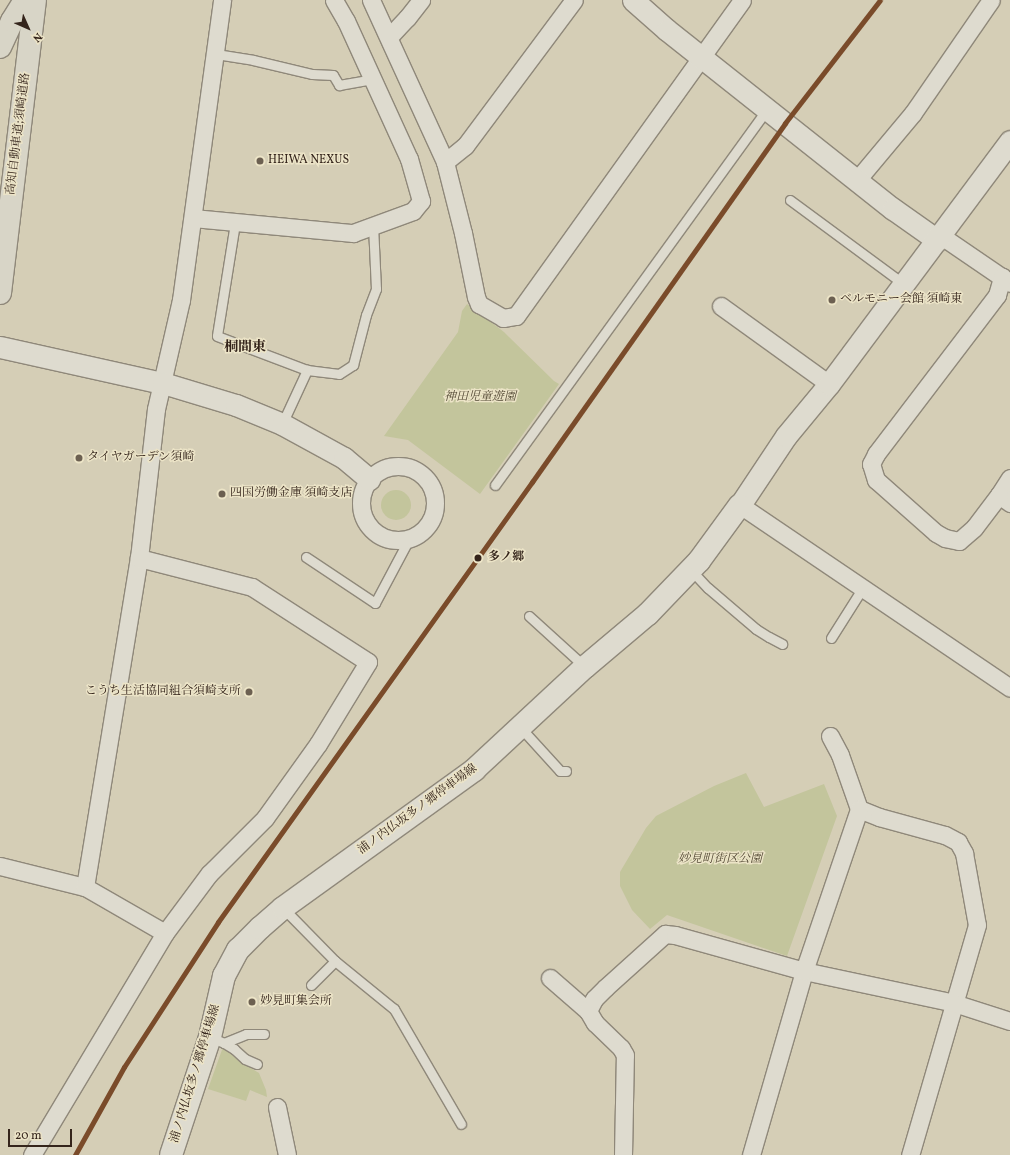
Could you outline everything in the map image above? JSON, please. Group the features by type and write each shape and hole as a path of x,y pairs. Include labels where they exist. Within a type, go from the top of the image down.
{"highway":[{"path":"0,47 12,21 25,0"},
{"name":"高知自動車道;須崎道路","path":"0,293 35,0"}],"main road":[{"name":"浦ノ内仏坂多ノ郷停車場線","path":"171,1155 217,1040 224,976 238,950 283,908 474,770 585,667 648,614 699,561 740,506"}],"street":[{"path":"85,887 139,558 156,409 181,300 216,54 222,0"},
{"path":"193,218 353,233 413,211 421,201 409,159 346,21 334,0"},
{"path":"371,0 445,162 463,233 476,297 479,304 493,314 503,318 516,316 742,0"},
{"path":"389,37 421,0"},
{"path":"445,162 465,146 574,0"},
{"path":"633,0 667,30 858,180 938,237 1006,280 997,295 880,448 871,464 876,480 936,533 945,538 959,541 1005,499 1010,478"},
{"path":"858,180 913,113 990,0"},
{"path":"1010,141 829,384 786,436 740,506 1010,688"},
{"path":"722,306 829,384"},
{"path":"0,347 163,383 236,405 282,424 344,458 369,479"},
{"path":"403,465 415,470 429,482 436,500 434,512 429,524 420,533 409,539 397,540 385,538 375,532 367,524 362,513 360,501 363,489 369,479 379,471 391,466 403,465"},
{"path":"32,1155 165,933 209,874 264,818 318,744 368,662 252,587 139,558"},
{"path":"751,1155 804,971 859,809 840,755 830,736"},
{"path":"859,809 879,817 945,835 958,842 964,853 977,925 910,1155"},
{"path":"0,866 85,887 165,933"},
{"path":"588,1010 594,999 605,988 666,934 675,935 804,971 954,1003 1010,1021"},
{"path":"550,978 588,1010 595,1023 621,1048 625,1055 623,1155"},
{"path":"278,1107 287,1155"}],"lane":[{"path":"216,54 253,60 312,74 333,75 339,86 372,78"},
{"path":"496,485 767,109"},
{"path":"790,200 904,284"},
{"path":"235,223 217,336 307,370 339,374 353,365 366,315 376,289 373,225"},
{"path":"282,424 307,370"},
{"path":"306,557 375,603 409,539"},
{"path":"690,570 708,588 756,629 769,638 782,644"},
{"path":"831,638 862,589"},
{"path":"529,616 585,667"},
{"path":"520,727 560,771 566,771"},
{"path":"283,908 335,961 394,1009 461,1124"},
{"path":"311,985 335,961"},
{"path":"217,1040 246,1034 264,1034"},
{"path":"217,1040 245,1059 257,1064"}],"green space":[{"name":"神田児童遊園","path":"467,304 504,332 554,381 559,384 480,494 408,440 384,436 458,332 462,311"},
{"path":"396,490 407,494 411,505 407,516 396,520 385,516 381,505 385,494"},
{"name":"妙見町街区公園","path":"746,773 764,807 824,784 837,816 787,956 667,915 650,929 632,910 620,886 620,872 646,828 656,816 714,786"},
{"path":"223,1047 238,1060 259,1073 266,1090 267,1097 250,1090 246,1101 208,1089"}],"transit line":[{"path":"75,1155 124,1067 218,922 532,482 785,123 880,0"}],"place":[{"name":"HEIWA NEXUS","path":"260,161"},
{"name":"ベルモニー会館 須崎東","path":"832,300"},
{"name":"タイヤガーデン須崎","path":"79,458"},
{"name":"四国労働金庫 須崎支店","path":"222,494"},
{"name":"多ノ郷","path":"478,558"},
{"name":"こうち生活協同組合須崎支所","path":"249,692"},
{"name":"妙見町集会所","path":"252,1002"}],"district":[{"name":"桐間東","path":"245,348"}]}
